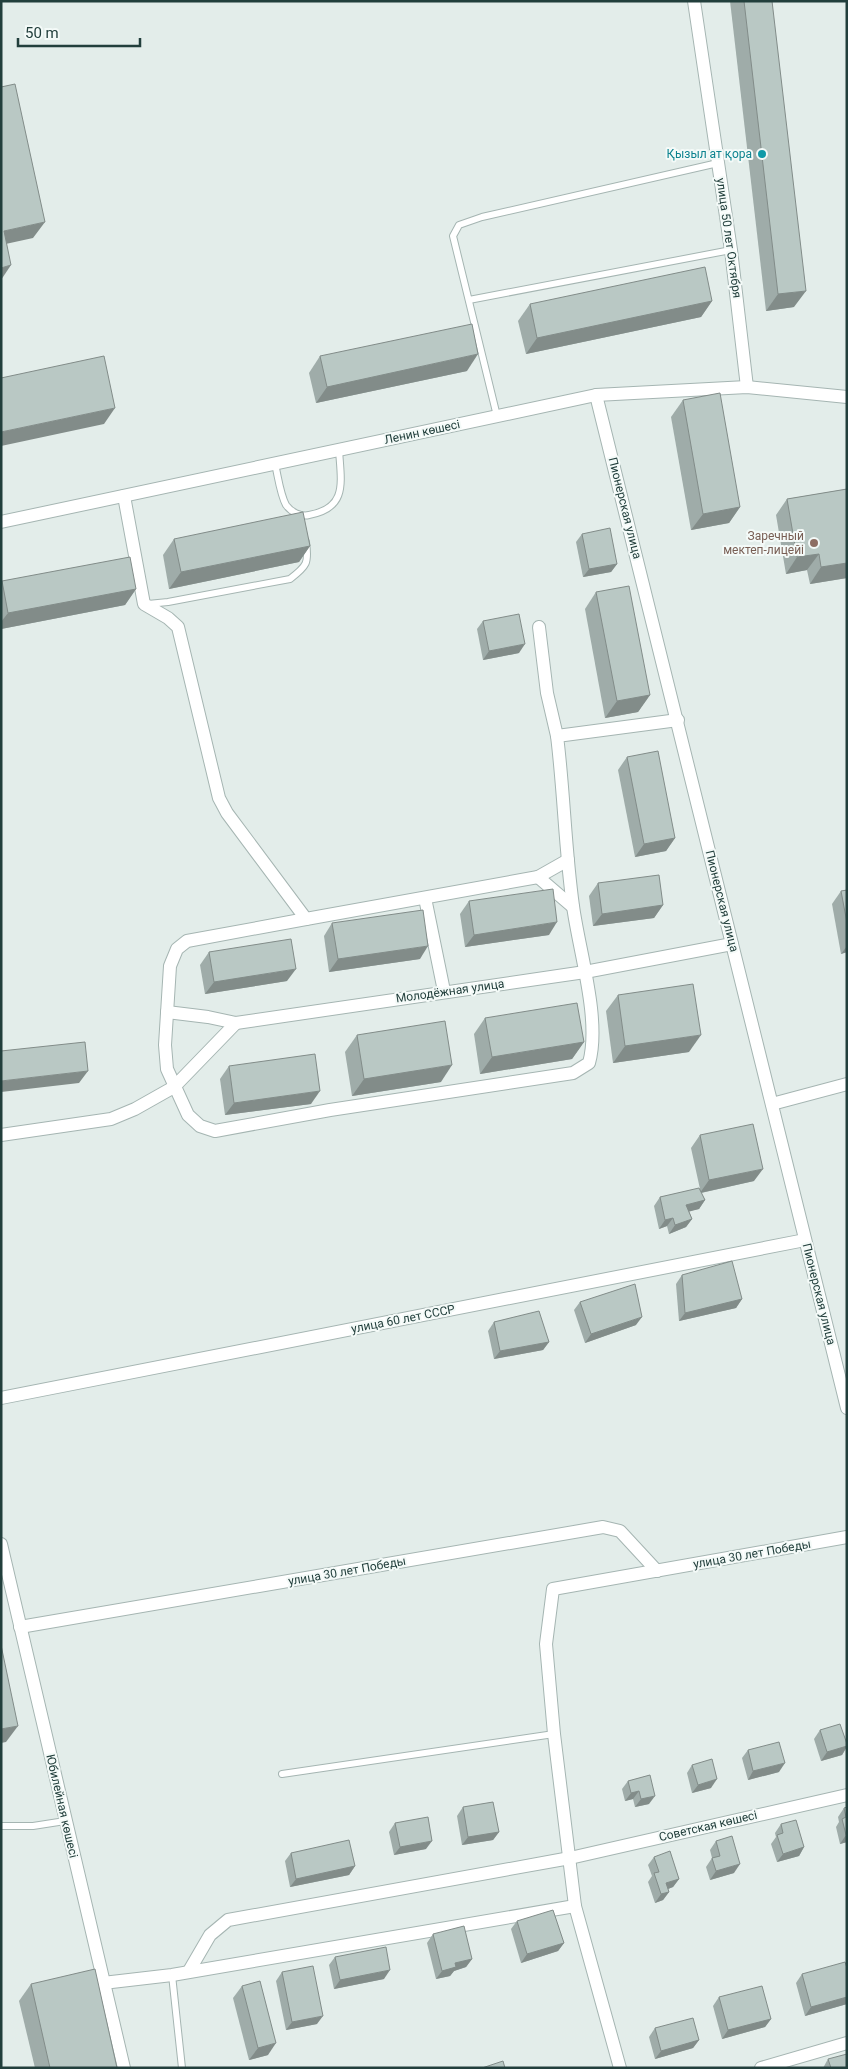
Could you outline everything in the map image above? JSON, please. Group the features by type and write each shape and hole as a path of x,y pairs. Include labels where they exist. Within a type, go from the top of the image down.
{"street":[{"name":"улица 50 лет Октября","path":"694,1 731,250 748,386"},
{"name":"Ленин көшесі","path":"1,522 596,395 748,386 847,397"},
{"name":"Пионерская улица","path":"596,395 847,1408"},
{"path":"124,496 144,604 168,618 178,627 219,798 226,813 306,919"},
{"path":"539,627 546,693 556,736 573,907 585,972 593,1046 589,1063 573,1073 330,1110 215,1131 200,1126 188,1115 167,1069 165,1045 170,966 177,949 187,941 538,877 568,860"},
{"path":"556,736 678,720"},
{"path":"538,877 573,907"},
{"path":"425,898 444,991"},
{"name":"Молодёжная улица","path":"167,1012 208,1017 236,1024 444,991 585,972 732,944"},
{"path":"1,1135 111,1119 135,1109 174,1087 236,1024"},
{"path":"772,1104 847,1084"},
{"name":"улица 60 лет СССР","path":"1,1398 805,1240"},
{"name":"улица 30 лет Победы","path":"20,1627 602,1527 620,1531 657,1571"},
{"name":"улица 30 лет Победы","path":"554,1734 546,1644 553,1589 847,1537"},
{"name":"Юбилейная көшесі","path":"1,1544 124,2068"},
{"path":"554,1734 575,1906 620,2068"},
{"name":"Советская көшесі","path":"189,1971 210,1935 228,1920 570,1858 847,1795"},
{"path":"103,1982 172,1975 575,1906"},
{"path":"761,2068 847,2044"}],"lane":[{"path":"497,416 453,236 459,225 482,217 718,163"},
{"path":"469,300 731,250"},
{"path":"275,464 286,504 291,510 303,517 325,512 336,502 339,494 339,450"},
{"path":"303,517 304,525"},
{"path":"144,604 168,602 290,579 303,570 309,559 305,534"},
{"path":"282,1774 554,1734"},
{"path":"1,1826 33,1826 65,1820"},
{"path":"172,1975 182,2068"}],"building":[{"path":"744,1 772,1 806,291 778,294"},
{"path":"15,84 45,222 4,231 11,265 1,268 1,87"},
{"path":"705,267 712,301 537,338 530,304"},
{"path":"472,324 478,354 327,387 320,356"},
{"path":"104,356 115,408 1,432 1,378"},
{"path":"720,393 740,507 703,514 683,400"},
{"name":"Заречный мектеп-лицейі","path":"847,489 847,563 821,567 819,554 797,557 787,499"},
{"path":"303,512 310,546 181,572 174,539"},
{"path":"610,528 617,564 589,569 582,534"},
{"path":"130,557 136,589 8,613 2,581"},
{"path":"629,586 650,695 617,701 596,592"},
{"path":"519,614 525,644 489,651 483,621"},
{"path":"658,751 675,838 644,844 627,757"},
{"path":"659,875 663,905 602,914 598,883"},
{"path":"553,889 557,922 474,935 469,901"},
{"path":"847,890 847,923 841,891"},
{"path":"423,910 428,946 338,959 332,923"},
{"path":"291,939 296,969 214,982 209,952"},
{"path":"693,984 701,1035 625,1046 618,995"},
{"path":"577,1003 584,1042 492,1057 485,1018"},
{"path":"445,1021 452,1065 364,1079 357,1035"},
{"path":"85,1042 88,1071 1,1081 1,1051"},
{"path":"315,1054 320,1091 234,1103 229,1066"},
{"path":"753,1124 763,1169 709,1180 700,1135"},
{"path":"699,1188 705,1200 686,1205 692,1219 675,1225 673,1218 665,1220 660,1197"},
{"path":"732,1261 742,1299 685,1313 682,1275"},
{"path":"635,1284 642,1317 591,1334 580,1302"},
{"path":"539,1311 549,1342 500,1351 494,1322"},
{"path":"1,1645 18,1726 1,1729"},
{"path":"840,1724 847,1746 827,1752 820,1730"},
{"path":"779,1742 785,1763 753,1771 748,1750"},
{"path":"712,1759 717,1779 698,1785 692,1765"},
{"path":"650,1775 655,1796 641,1799 639,1791 631,1793 628,1781"},
{"path":"493,1802 499,1832 468,1837 463,1807"},
{"path":"847,1807 846,1835 842,1819 846,1817 844,1808"},
{"path":"428,1817 432,1841 400,1847 395,1823"},
{"path":"796,1820 804,1847 783,1854 777,1835 783,1833 781,1824"},
{"path":"732,1836 740,1864 716,1871 712,1858 720,1856 716,1841"},
{"path":"349,1840 355,1866 296,1879 291,1853"},
{"path":"670,1851 679,1879 666,1883 669,1892 661,1894 654,1873 659,1872 654,1857"},
{"path":"553,1910 564,1943 527,1954 517,1921"},
{"path":"464,1926 472,1959 455,1963 456,1967 442,1971 433,1934"},
{"path":"386,1947 390,1970 340,1980 335,1957"},
{"path":"845,1962 847,1968 847,1997 811,2007 802,1974"},
{"path":"313,1966 323,2016 292,2022 282,1972"},
{"path":"95,1969 117,2068 50,2068 31,1984"},
{"path":"260,1981 276,2043 258,2048 242,1986"},
{"path":"762,1986 771,2019 728,2030 719,1997"},
{"path":"693,2018 699,2040 661,2051 655,2028"},
{"path":"847,2054 847,2068 831,2068 828,2059"},
{"path":"503,2061 505,2068 482,2068"}],"place":[{"name":"Қызыл ат қора","path":"762,154"},
{"name":"Заречный мектеп-лицейі","path":"814,543"}]}
